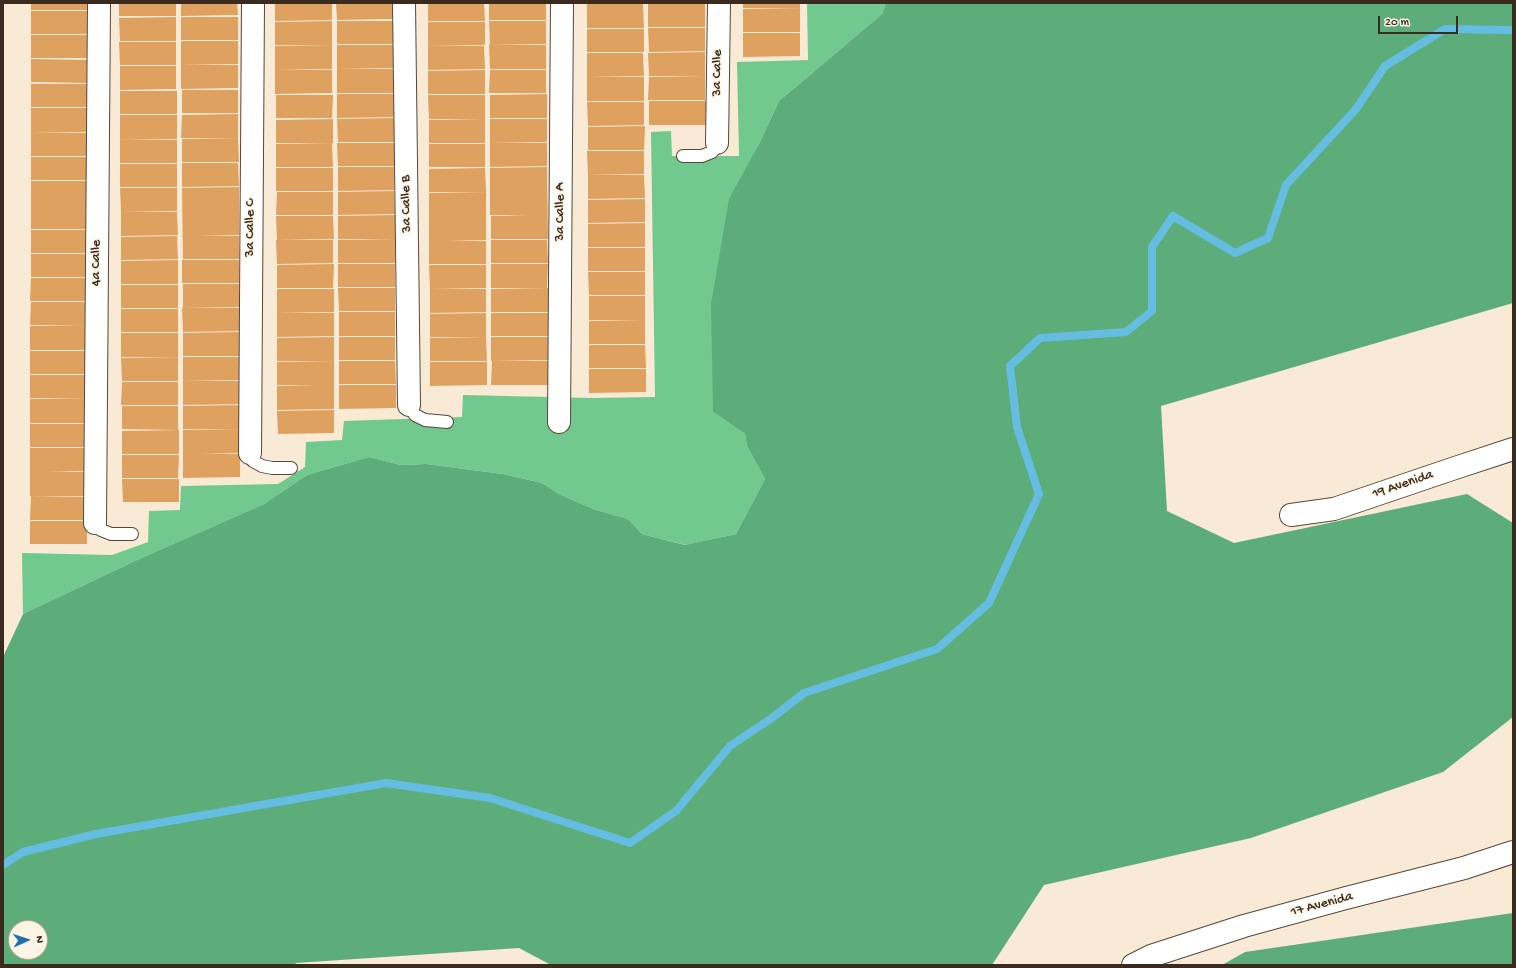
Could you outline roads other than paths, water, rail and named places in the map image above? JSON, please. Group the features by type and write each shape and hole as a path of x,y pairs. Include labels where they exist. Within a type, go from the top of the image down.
{"street":[{"name":"4a Calle","path":"95,523 99,3"},
{"name":"3a Calle C","path":"250,453 253,3"},
{"name":"3a Calle B","path":"404,3 409,405"},
{"name":"3a Calle A","path":"559,422 562,3"},
{"name":"3a Calle","path":"717,143 719,3"},
{"name":"19 Avenida","path":"1291,515 1334,509 1513,450"},
{"name":"17 Avenida","path":"1133,965 1151,956 1244,926 1464,868 1513,852"}],"lane":[{"path":"683,156 702,156 712,152 717,143"},
{"path":"409,405 415,415 426,420 447,422"},
{"path":"250,453 253,462 262,466 272,468 291,468"},
{"path":"95,523 100,530 111,534 132,534"}],"waterway":[{"path":"3,865 23,852 96,834 386,783 490,798 630,843 676,811 730,746 772,718 804,693 937,649 989,603 1039,494 1017,427 1010,366 1040,338 1126,332 1152,311 1152,247 1173,216 1235,253 1268,238 1286,185 1356,109 1385,66 1445,29 1513,30"}]}
